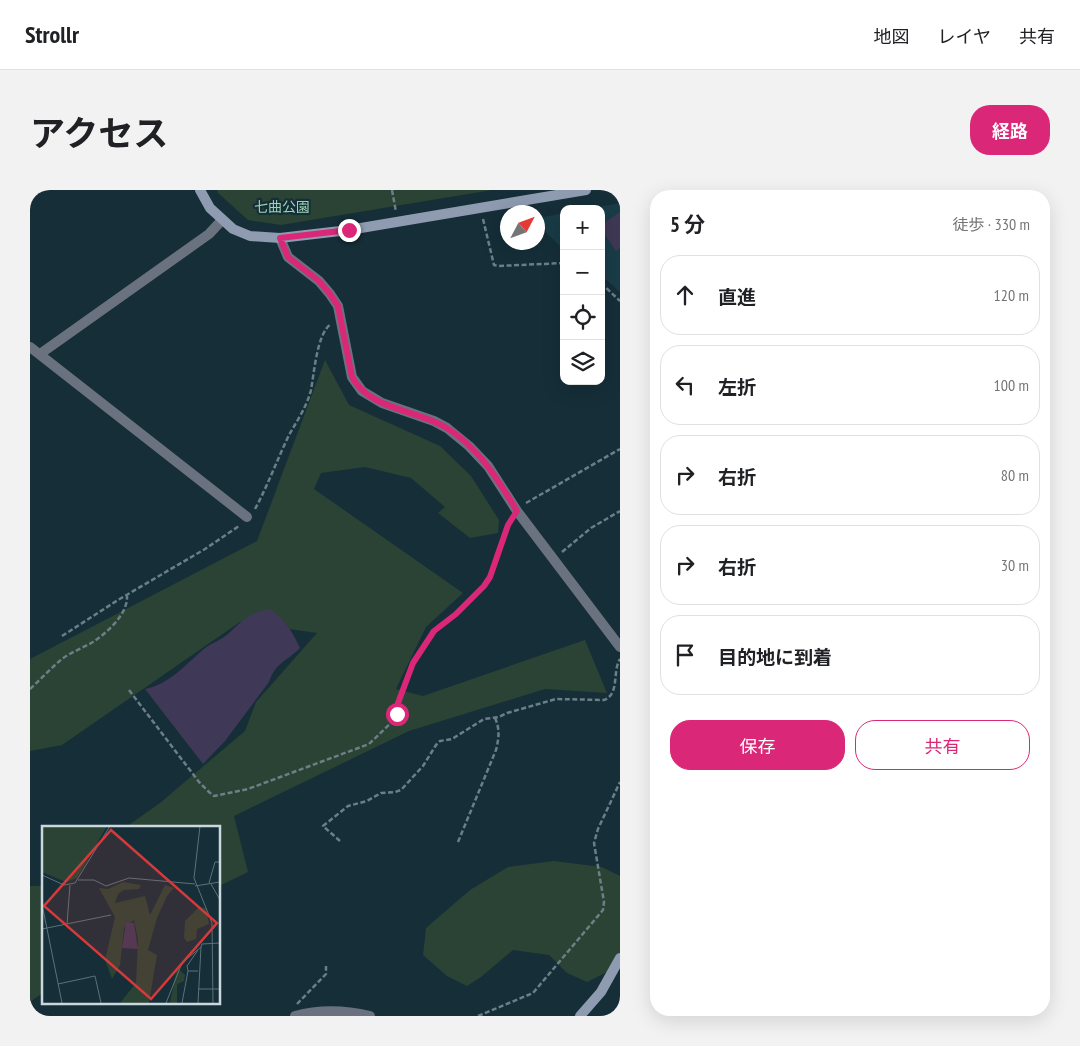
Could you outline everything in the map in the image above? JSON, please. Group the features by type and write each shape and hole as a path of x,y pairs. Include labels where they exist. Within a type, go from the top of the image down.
{"street":[{"path":"200,190 210,208 233,229 250,236 280,238 349,230 586,190"},
{"path":"40,354 209,234 222,220"},
{"path":"280,238 288,257 319,281 338,306 352,377 362,391 371,398 434,421 459,436 488,466 516,510 620,647"},
{"path":"30,347 247,517"},
{"path":"580,1016 601,992 620,958"},
{"path":"295,1011 339,1010 370,1016"}],"path":[{"path":"392,190 398,221"},
{"path":"481,208 494,265 560,263"},
{"path":"605,287 620,301"},
{"path":"129,690 199,782 214,796 248,789 369,744 394,720 397,714 398,703 413,663 434,631 464,607 490,577 508,525 516,510 620,449"},
{"path":"554,559 591,528 620,511"},
{"path":"30,689 62,659 93,642 107,631 120,616 127,602 126,595"},
{"path":"340,841 323,826 348,806 381,793 401,790 423,766 440,741 452,739 484,719 495,718 556,699 604,700 609,698 614,694 617,664 620,659"},
{"path":"458,842 496,750 499,739 499,726 495,718"},
{"path":"478,1016 533,993 603,910 604,902 594,843 598,829 620,782"},
{"path":"295,1011 326,974 326,966"}],"shaded area":[{"path":"620,203 620,292 605,279 605,206"},
{"path":"620,212 620,248 616,251 605,235 605,222"},
{"path":"560,214 560,246 546,232 545,217"},
{"path":"270,609 288,626 300,648 278,666 269,682 225,741 203,764 145,689 170,678 205,648 225,636 247,618 257,612"}],"green space":[{"name":"七曲公園","path":"217,190 492,190 281,225 248,220"},
{"path":"325,360 349,405 440,446 471,476 499,520 498,533 470,538 438,513 445,507 411,478 365,467 321,473 314,489 463,593 426,627 396,689 423,696 585,640 607,693 545,689 409,731 234,816 248,872 220,886 220,826 127,826 160,803 245,731 256,702 317,633 240,622 62,745 30,751 30,659 257,541"},
{"path":"554,861 602,867 620,876 620,960 613,969 587,982 567,973 549,955 513,950 481,977 467,986 447,976 423,955 426,928 470,890 508,867"},
{"path":"30,886 42,886 42,993 30,1002"}],"route":[{"path":"349,230 280,238 288,257 319,281 338,306 352,377 356,384 371,398 434,421 459,436 488,466 517,511 508,525 490,577 484,586 474,594 464,607 434,631 413,663 398,703 397,714"}]}
